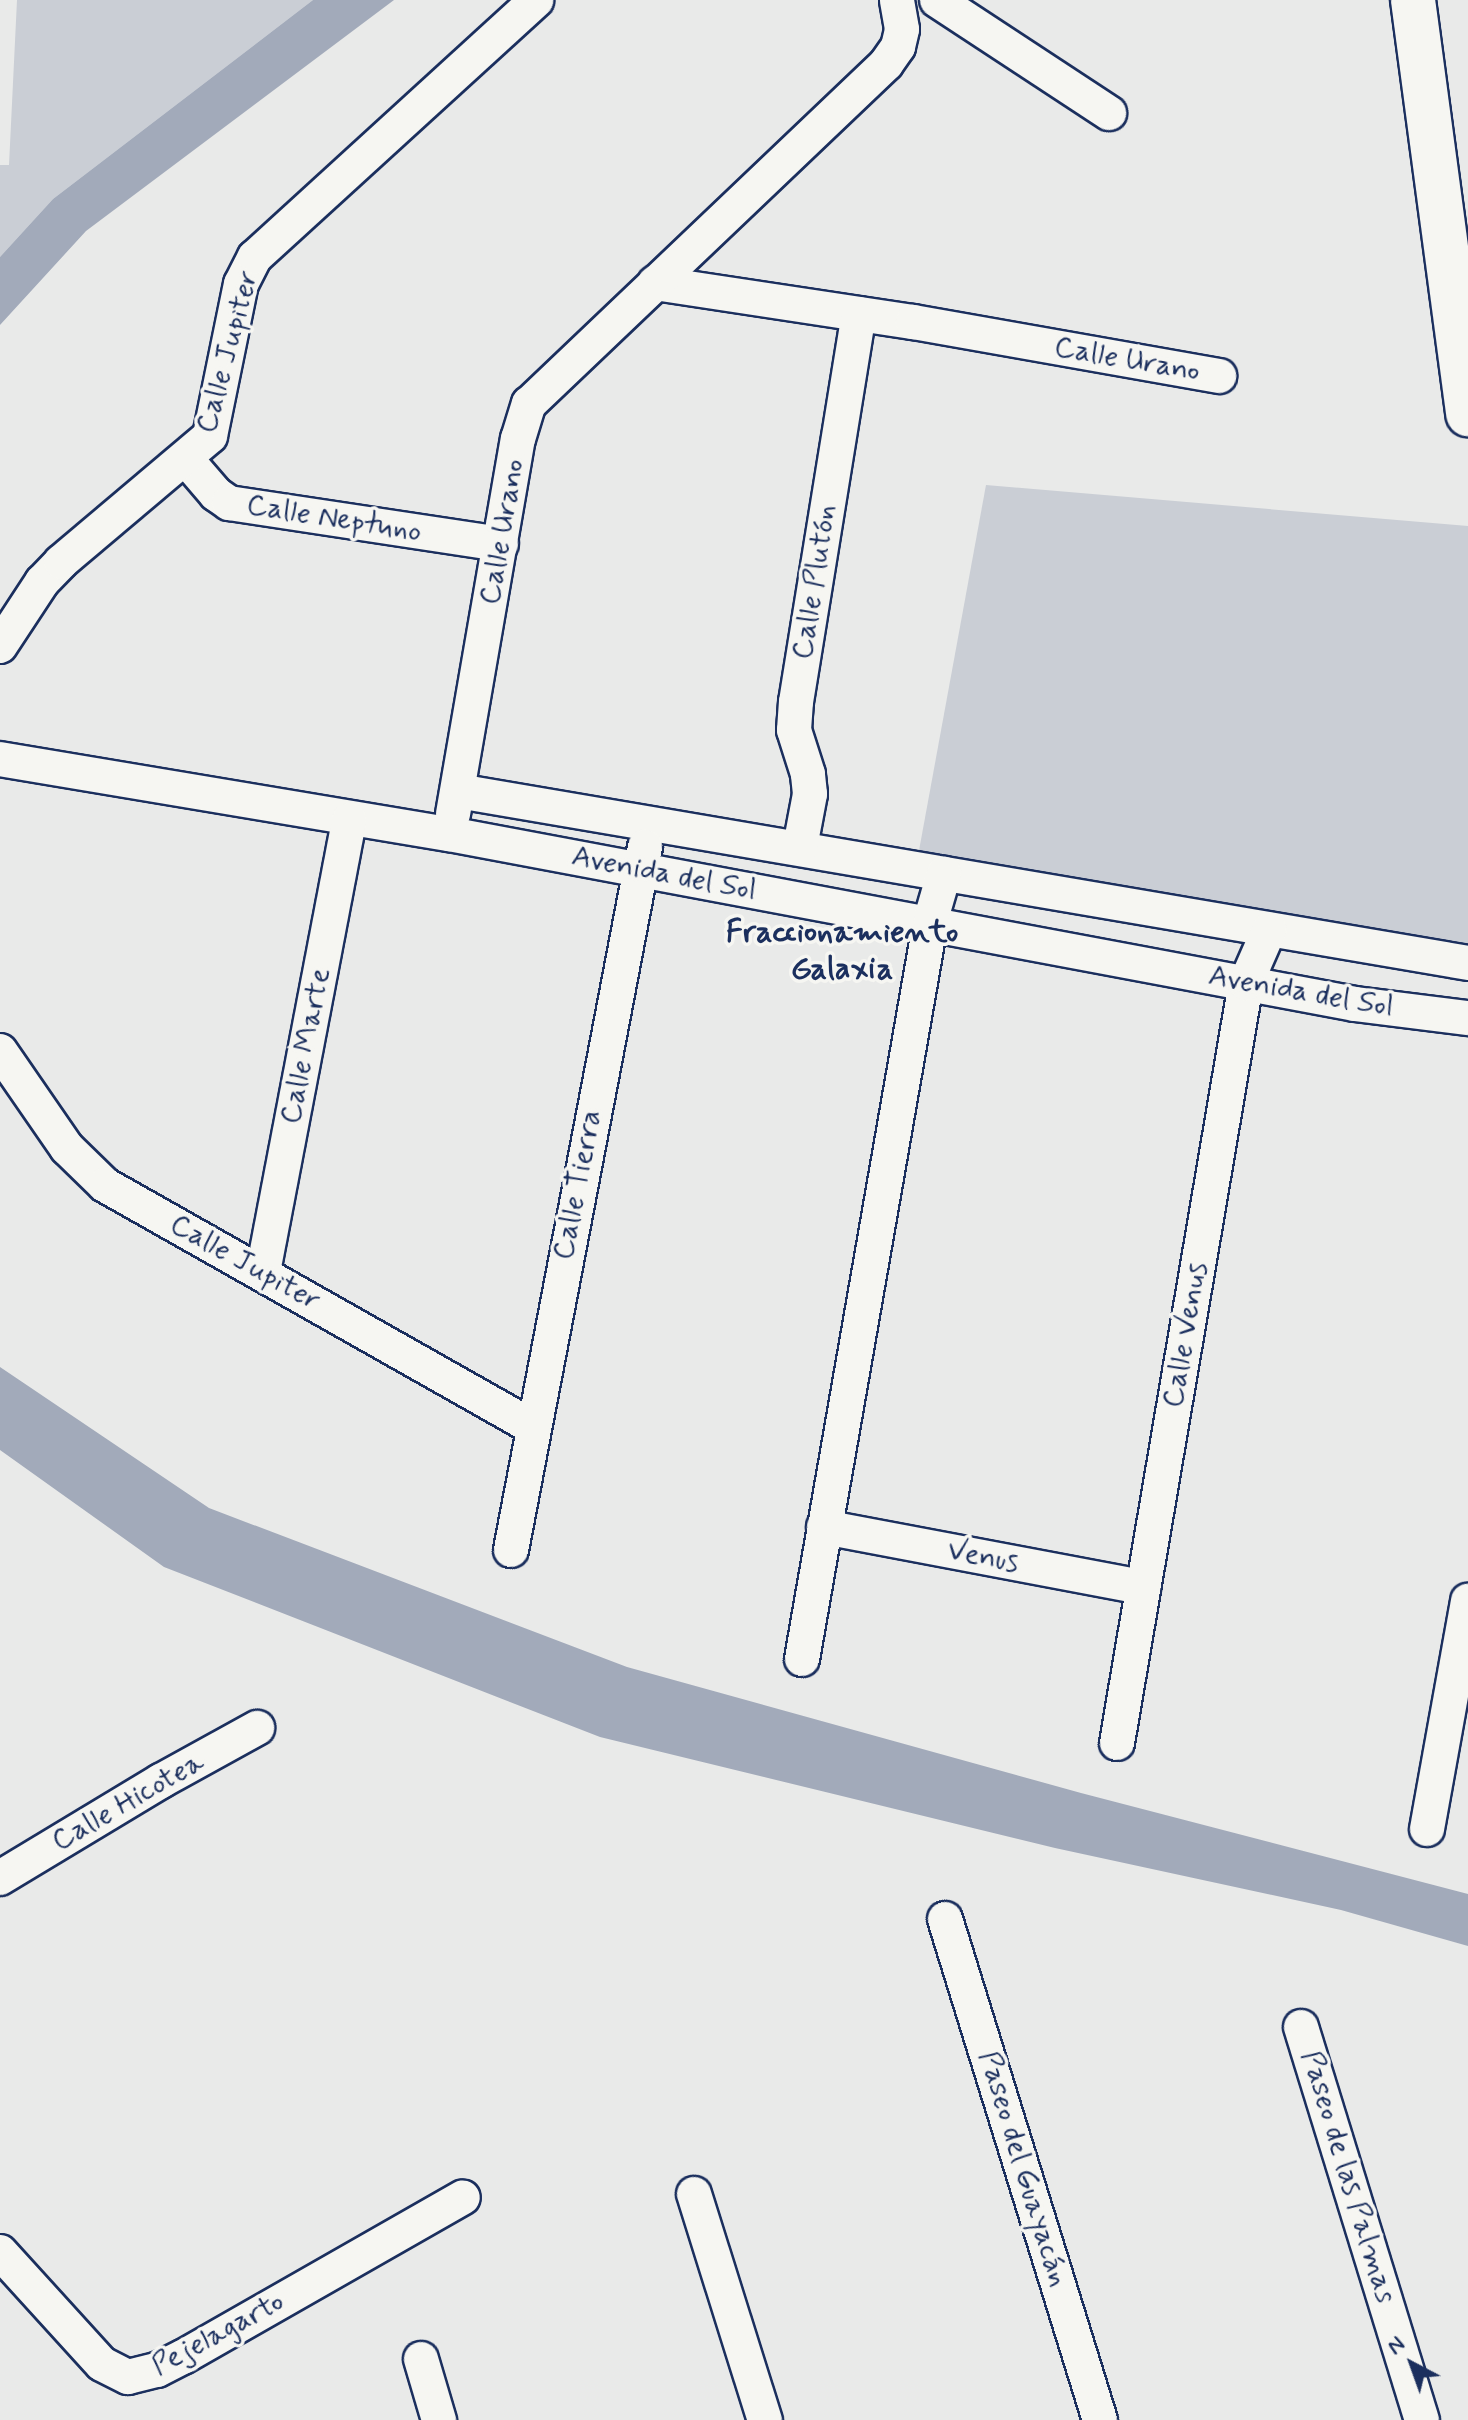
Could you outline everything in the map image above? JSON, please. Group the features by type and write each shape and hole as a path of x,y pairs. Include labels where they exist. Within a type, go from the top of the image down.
{"main road":[{"path":"1413,0 1468,414"}],"street":[{"name":"Calle Jupiter","path":"0,646 42,582 61,562 210,436 217,418 241,284 249,266 420,103 536,0"},
{"name":"Calle Urano","path":"449,834 518,439 529,404 886,64 898,47 902,29 897,0"},
{"path":"937,0 1109,113"},
{"name":"Calle Urano","path":"655,283 859,314 1219,376"},
{"name":"Calle Plutón","path":"800,847 810,794 808,774 794,730 796,702 859,314"},
{"name":"Calle Neptuno","path":"186,459 216,494 229,503 501,544"},
{"name":"Avenida del Sol","path":"0,759 349,820 449,834 1355,1004 1468,1018"},
{"name":"Avenida del Sol","path":"458,791 650,821 1468,963"},
{"name":"Calle Marte","path":"263,1272 349,820"},
{"name":"Calle Tierra","path":"511,1550 638,869 650,821"},
{"path":"802,1659 931,925 944,874"},
{"name":"Calle Venus","path":"1117,1743 1246,983 1269,930"},
{"name":"Calle Jupiter","path":"0,1051 54,1130 88,1171 115,1191 263,1272 532,1427"},
{"name":"Venus","path":"824,1527 1143,1587"},
{"path":"1427,1829 1461,1679 1468,1601"},
{"name":"Calle Hicotea","path":"0,1878 161,1781 257,1728"},
{"name":"Paseo del Guayacán","path":"945,1919 1100,2420"},
{"name":"Paseo de las Palmas","path":"1301,2027 1422,2420"},
{"path":"694,2194 765,2420"},
{"name":"Pejelagarto","path":"0,2252 102,2364 128,2377 157,2370 183,2357 463,2197"},
{"path":"421,2359 439,2420"}],"shaded area":[{"path":"17,0 313,0 53,199 0,257 0,165 9,165"},
{"path":"986,485 1468,526 1468,963 916,867"}],"water":[{"path":"313,0 394,0 86,231 0,325 0,257 53,199"},
{"path":"0,1367 209,1508 627,1667 1081,1793 1468,1894 1468,1946 1341,1910 1055,1848 600,1737 164,1567 0,1450"}],"district":[{"name":"Fraccionamiento Galaxia","path":"842,952"}]}
